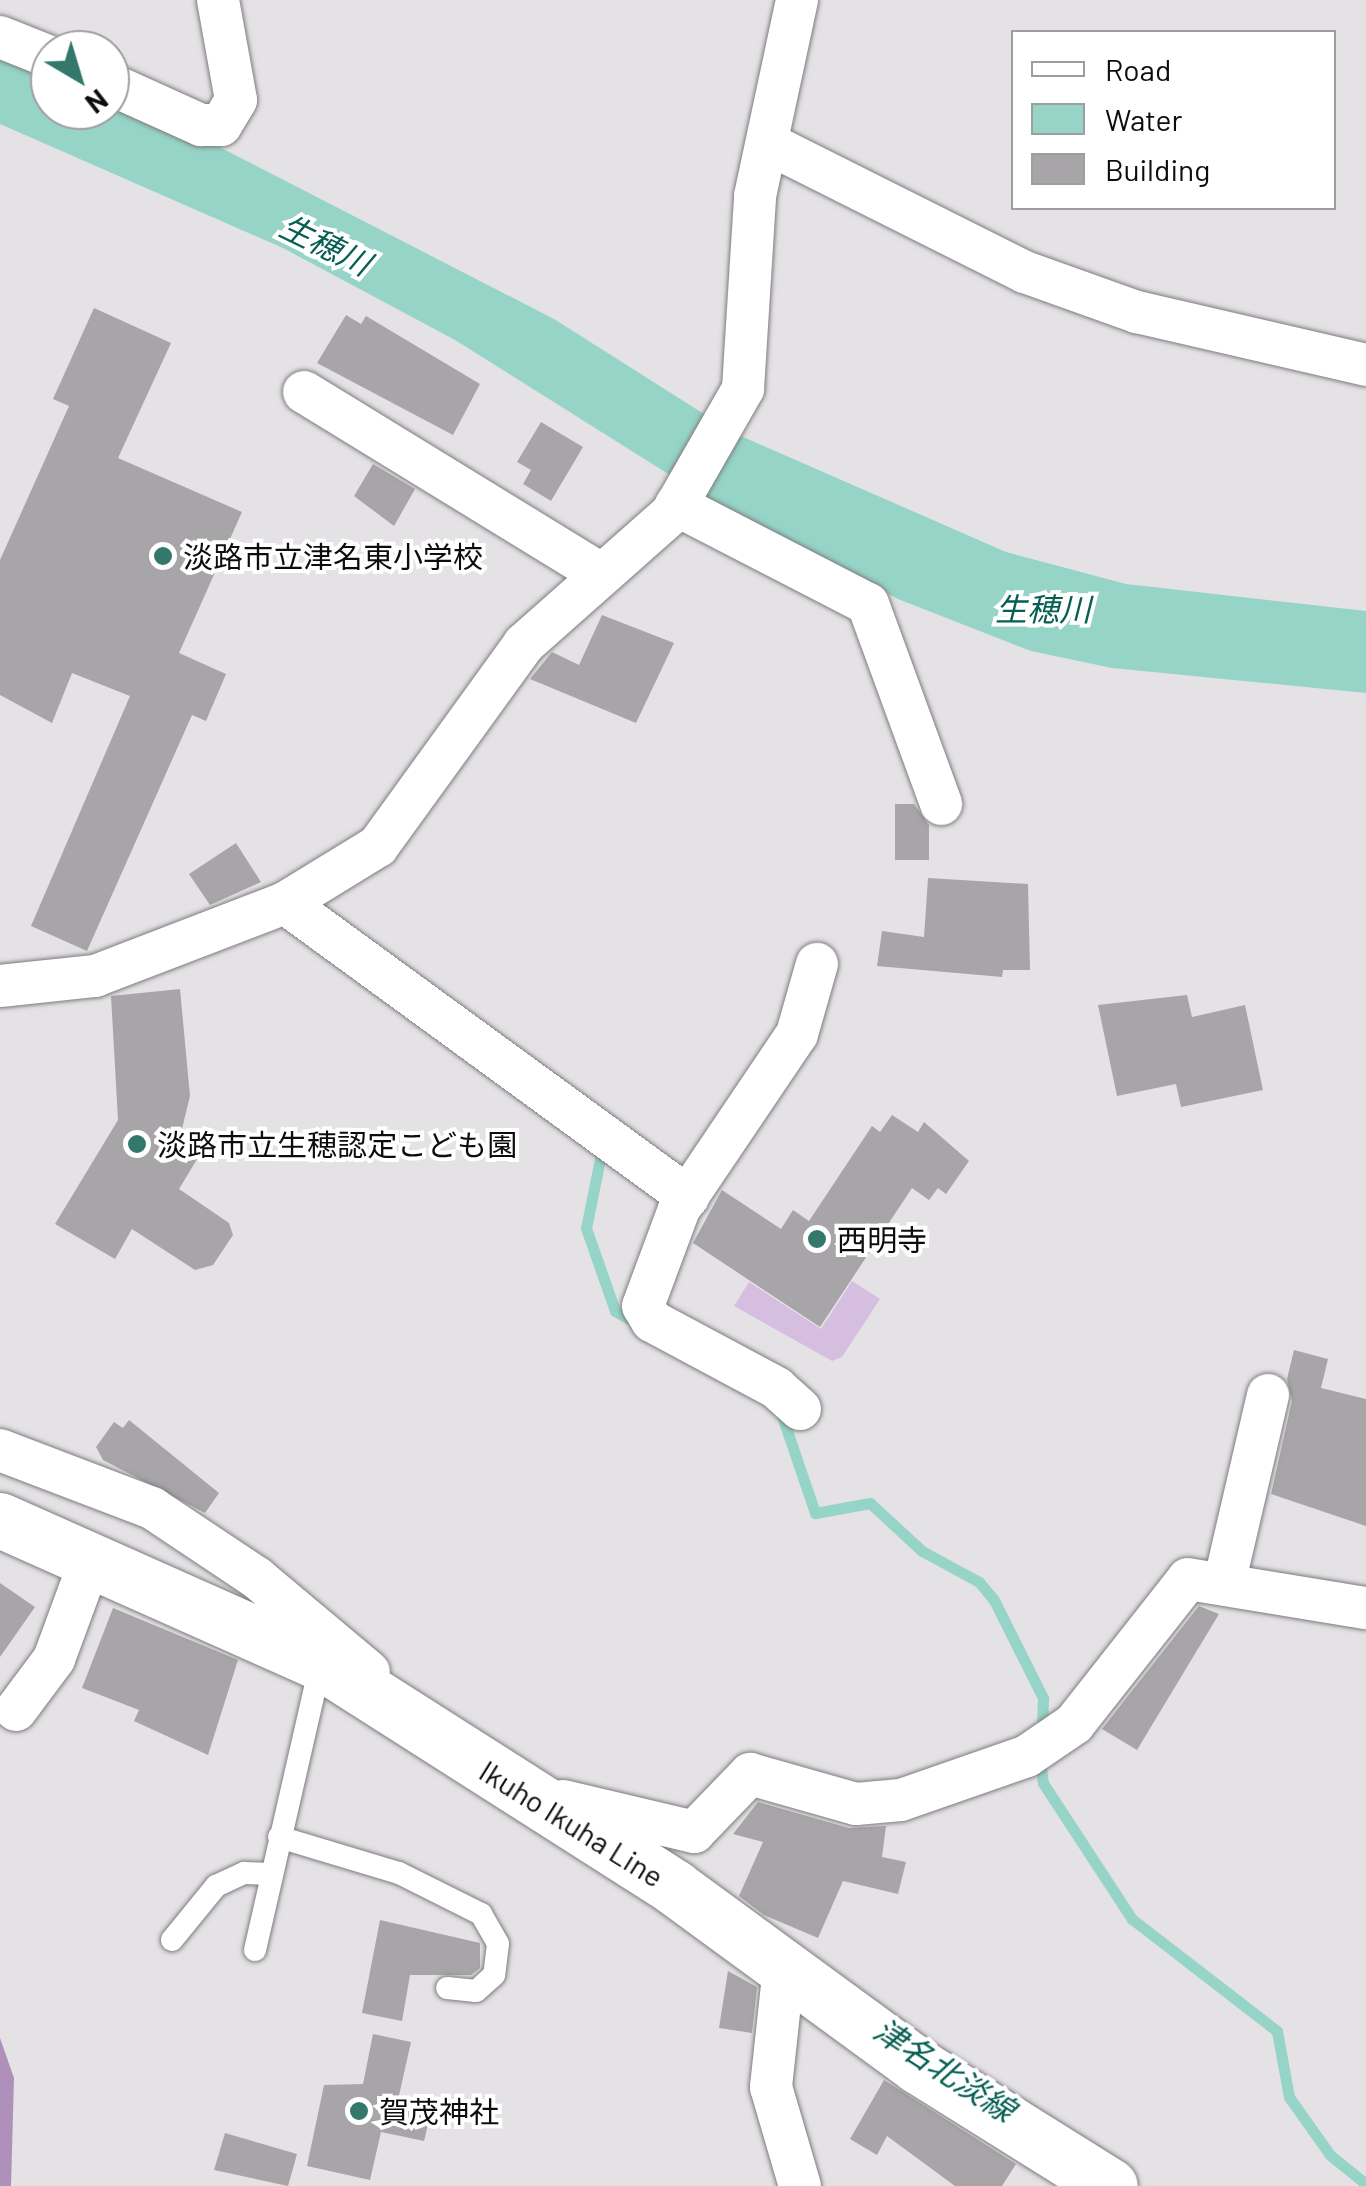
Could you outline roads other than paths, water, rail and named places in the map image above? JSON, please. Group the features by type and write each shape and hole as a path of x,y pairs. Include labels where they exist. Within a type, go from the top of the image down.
{"main road":[{"name":"Ikuho Ikuha Line","path":"0,1520 321,1662 784,1967 918,2066 1110,2186"}],"street":[{"path":"130,93 201,125 221,125 236,100 218,0"},
{"path":"0,986 95,976 285,903 394,832 524,644 682,496 726,426 748,361 755,196 797,0"},
{"path":"0,37 30,49"},
{"path":"769,144 1025,272 1136,312 1366,365"},
{"path":"304,392 601,574"},
{"path":"682,496 868,604 941,804"},
{"path":"285,903 688,1197"},
{"path":"800,1409 646,1312 654,1265 688,1197 797,1034 817,964"},
{"path":"1225,1580 1268,1395"},
{"path":"0,1450 117,1490 173,1522 271,1589 439,1737"},
{"path":"16,1710 54,1659 90,1561"},
{"path":"533,1799 578,1802 694,1832 750,1774 856,1804 946,1788 1053,1740 1094,1708 1178,1585 1225,1580 1366,1608"},
{"path":"784,1967 771,2087 800,2186"}],"lane":[{"path":"255,1950 321,1662"},
{"path":"279,1836 399,1872 481,1914 498,1944 494,1976 476,1991 447,1988"},
{"path":"172,1940 216,1886 244,1873 271,1874"}],"water":[{"name":"生穂川","path":"0,51 30,64 30,130 130,130 130,107 196,135 554,319 734,433 1006,552 1126,584 1366,611 1366,693 1112,668 1031,651 898,599 697,492 455,340 283,248 0,124"}],"waterway":[{"path":"602,1149 586,1228 615,1311 637,1323"},
{"path":"781,1413 815,1513 870,1503 922,1551 979,1582 994,1600 1043,1698 1042,1732"},
{"path":"1040,1759 1043,1783 1132,1919 1277,2031 1289,2097 1330,2155 1366,2184"}],"place":[{"name":"淡路市立津名東小学校","path":"163,556"},
{"name":"淡路市立生穂認定こども園","path":"137,1144"},
{"name":"西明寺","path":"817,1239"},
{"name":"賀茂神社","path":"359,2111"}],"water label":[{"name":"津名北淡線","path":"945,2069"}]}
